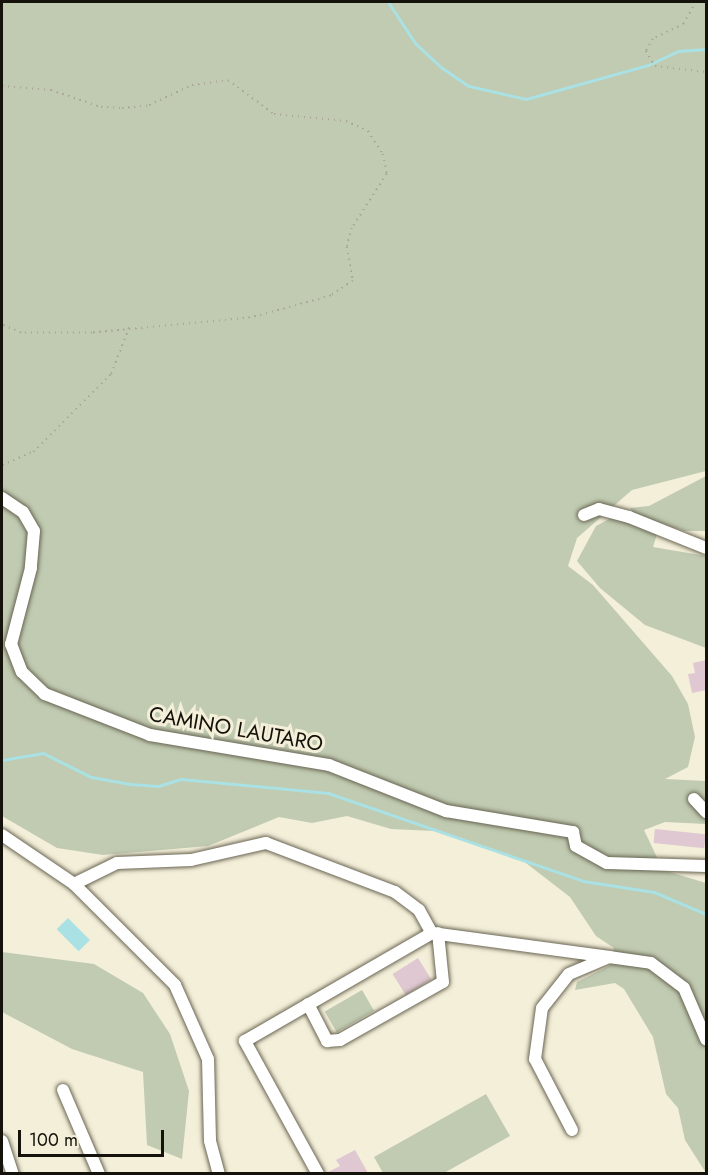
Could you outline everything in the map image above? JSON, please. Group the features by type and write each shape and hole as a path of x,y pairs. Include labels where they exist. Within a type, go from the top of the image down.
{"street":[{"name":"CAMINO LAUTARO","path":"2,498 23,512 34,531 31,568 10,634 22,672 45,694 150,735 329,765 446,812 573,832 576,846 607,863 706,866"},
{"path":"584,514 599,508 706,548"},
{"path":"694,799 706,812"},
{"path":"2,835 74,884 154,959 190,1011 208,1059 210,1141 219,1173"},
{"path":"74,884 117,863 191,860 266,843 395,892 419,910 435,933 443,982 340,1040 327,1041 308,1004"},
{"path":"312,1171 245,1041 435,933 609,957 640,959 669,973 691,996 706,1039"},
{"path":"572,1130 535,1059 538,1018 560,981 578,968 609,957"},
{"path":"63,1090 99,1173"},
{"path":"2,1141 13,1173"}],"path":[{"path":"696,2 684,24 653,39 646,51 655,66 706,72"},
{"path":"2,86 51,90 101,107 122,108 149,105 192,85 228,80 274,114 346,121 368,131 383,154 387,174 352,228 347,247 353,281 331,296 250,318 53,334 2,325"},
{"path":"2,465 33,452 111,374 129,327"}],"green space":[{"path":"2,2 706,2 706,471 632,490 577,538 568,566 593,585 672,676 688,704 695,737 688,767 665,779 706,781 706,824 665,822 644,830 663,870 706,883 706,1173 685,1140 678,1108 666,1094 653,1037 624,989 615,983 575,990 577,982 611,965 614,948 596,936 570,897 522,860 434,831 391,829 347,816 312,823 279,817 208,846 103,855 57,848 2,816"},
{"path":"706,476 706,531 685,531 636,516 630,508 649,506"},
{"path":"613,517 657,534 653,547 706,556 706,648 645,625 600,588 577,561 596,526"},
{"path":"2,952 94,964 143,993 170,1034 189,1091 182,1159 147,1145 143,1072 72,1049 2,1012"},
{"path":"362,990 374,1011 337,1032 325,1012"},
{"path":"486,1094 510,1136 444,1173 383,1173 374,1157"}],"water":[{"path":"68,918 90,940 79,951 57,929"}],"building":[{"path":"706,660 706,690 692,693 688,674 695,673 693,663"},
{"path":"655,829 706,834 704,848 654,843"},
{"path":"418,958 431,979 406,995 393,974"},
{"path":"355,1150 368,1173 326,1173 340,1166 336,1160"}],"waterway":[{"path":"388,2 415,43 442,68 469,86 526,99 648,65 678,51 706,49"},
{"path":"2,760 43,753 91,777 130,784 158,786 181,779 328,793 583,881 654,892 706,914"}]}
